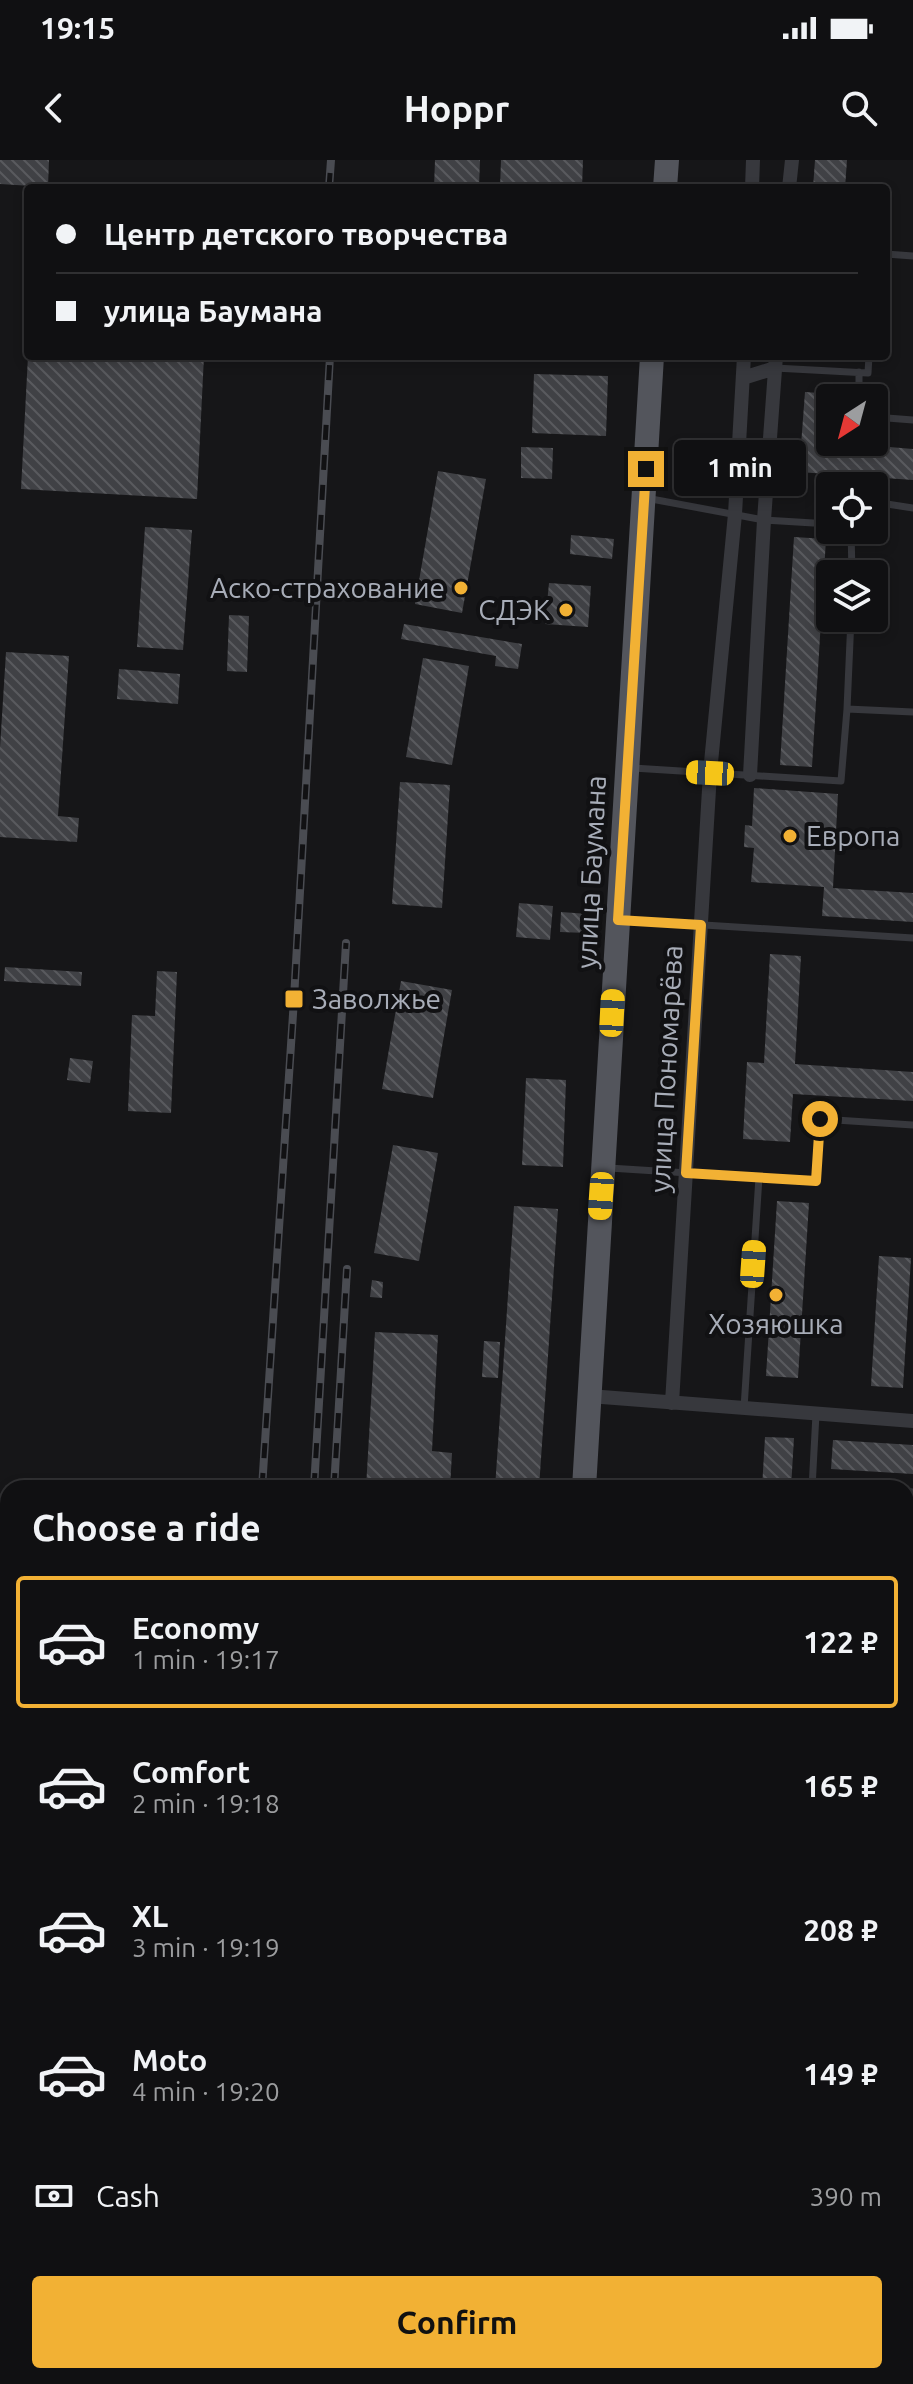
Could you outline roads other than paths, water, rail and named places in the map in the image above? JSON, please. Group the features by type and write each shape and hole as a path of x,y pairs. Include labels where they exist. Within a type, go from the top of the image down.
{"main road":[{"path":"665,184 667,160"},
{"name":"улица Баумана","path":"584,1480 652,360"}],"street":[{"path":"752,184 753,160"},
{"path":"789,184 792,160"},
{"name":"улица Пономарёва","path":"672,1403 710,773 735,514 744,360"},
{"path":"743,378 776,362"},
{"path":"750,775 776,362"},
{"path":"589,1396 913,1421"}],"lane":[{"path":"890,254 913,256"},
{"path":"776,362 868,373 869,360"},
{"path":"859,372 859,384"},
{"path":"888,418 913,420"},
{"path":"644,497 764,520 816,523"},
{"path":"888,504 913,508"},
{"path":"627,768 841,781 850,632"},
{"path":"847,709 913,712"},
{"path":"618,920 913,938"},
{"path":"603,1168 816,1181 820,1119 913,1125"},
{"path":"744,1408 759,1177"},
{"path":"812,1480 816,1414"}],"railway":[{"path":"329,184 331,160"},
{"path":"263,1480 294,999 330,360"},
{"path":"314,1480 346,943"},
{"path":"334,1480 347,1269"}],"place":[{"name":"Аско-страхование","path":"461,588"},
{"name":"СДЭК","path":"566,610"},
{"name":"Европа","path":"790,836"},
{"name":"Заволжье","path":"294,999"},
{"name":"Хозяюшка","path":"776,1295"}]}
